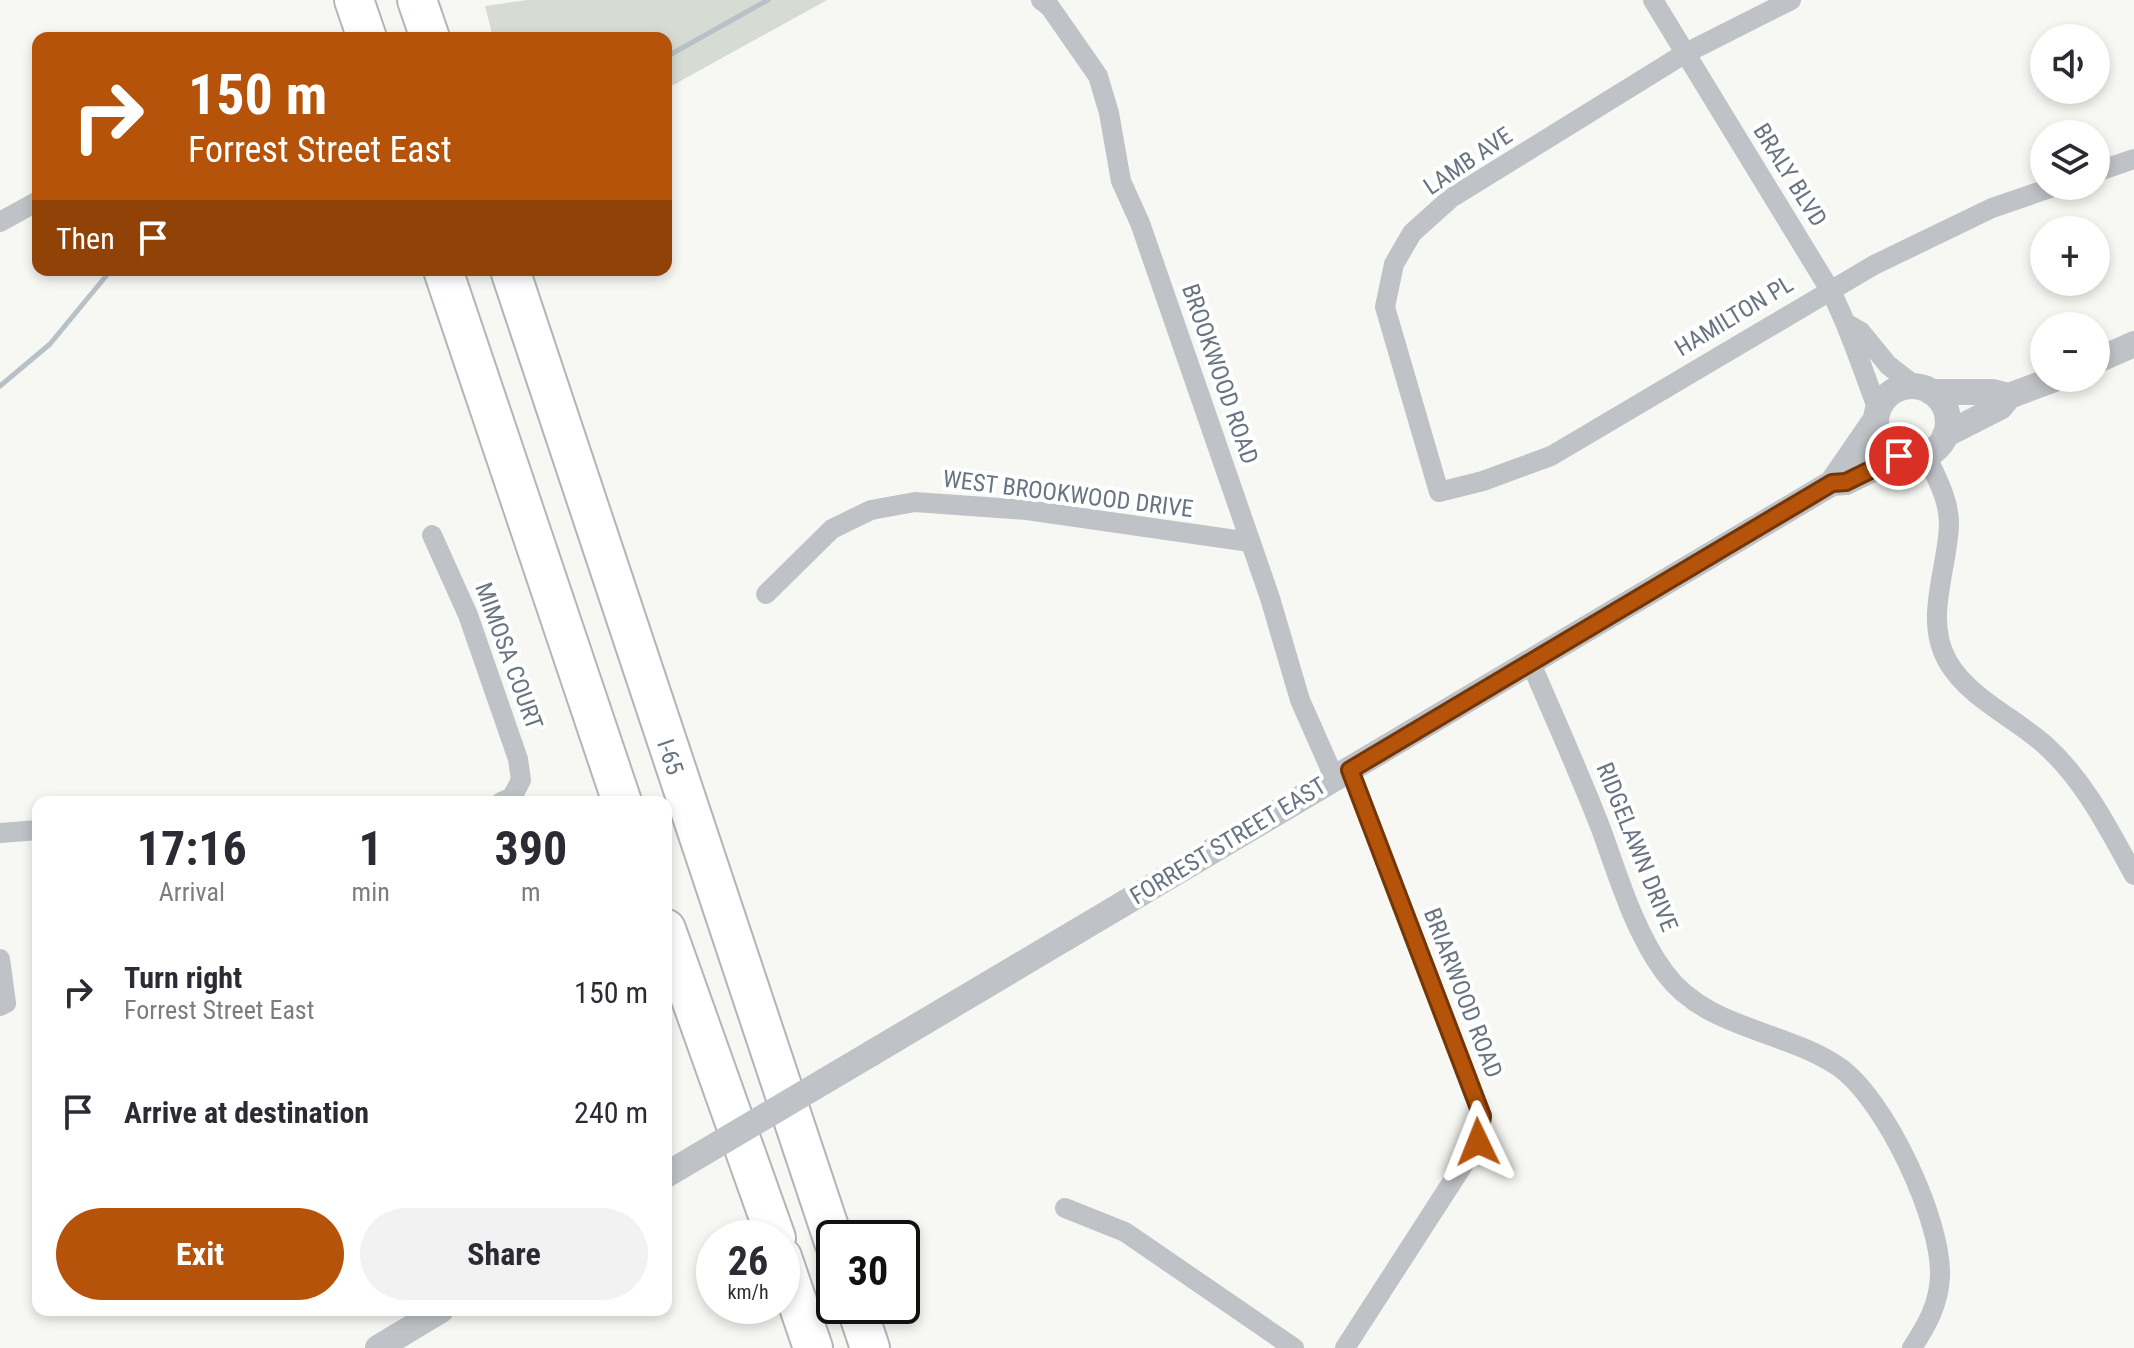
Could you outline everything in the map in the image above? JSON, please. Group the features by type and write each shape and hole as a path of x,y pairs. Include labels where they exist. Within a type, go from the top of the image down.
{"highway":[{"path":"354,0 365,32"},
{"path":"417,0 428,32"},
{"path":"445,276 620,796"},
{"name":"I-65","path":"512,276 827,1220"},
{"path":"672,946 770,1220"},
{"path":"800,1310 813,1348"},
{"path":"862,1324 870,1348"}],"street":[{"name":"BROOKWOOD ROAD","path":"1041,0 1098,76 1121,181 1140,223 1250,542 1300,700 1342,774"},
{"name":"BRALY BLVD","path":"1653,0 1849,325"},
{"name":"LAMB AVE","path":"1439,492 1385,307 1394,264 1412,233 1451,198 1684,54 1791,0"},
{"path":"2110,167 2134,159"},
{"name":"HAMILTON PL","path":"1439,492 1483,481 1551,456 1830,290 1992,208 2030,195"},
{"path":"0,222 32,204"},
{"path":"1849,325 1861,332 1888,365 1944,407 1945,435"},
{"path":"1849,325 1849,338 1877,414 1884,445 1899,456 1926,455 1945,435 2000,407 2009,396 2030,388"},
{"path":"2110,355 2134,344"},
{"path":"1877,414 1897,390 1993,392 2009,396"},
{"name":"FORREST STREET EAST","path":"672,1171 1832,483 1877,414"},
{"path":"1926,455 1947,503 1949,523 1937,622 1948,663 1977,694 2013,718 2077,777 2134,875"},
{"name":"FORREST STREET EAST","path":"1832,483 1846,482 1899,456"},
{"name":"WEST BROOKWOOD DRIVE","path":"766,594 832,529 871,510 915,502 1027,510 1250,542"},
{"name":"MIMOSA COURT","path":"432,535 468,615 518,759 521,780 510,796"},
{"name":"RIDGELAWN DRIVE","path":"1530,661 1578,772 1643,939 1666,976 1699,1005 1739,1024 1780,1038 1839,1067 1870,1097 1893,1133 1933,1233 1940,1275 1932,1317 1912,1348"},
{"name":"BRIARWOOD ROAD","path":"1342,774 1482,1116 1478,1142 1345,1348"},
{"path":"0,833 32,830"},
{"path":"0,959 6,1003 0,1006"},
{"path":"1065,1208 1125,1232 1294,1348"},
{"path":"378,1348 431,1316"}],"shaded area":[{"path":"527,0 827,0 672,86 672,32 492,32 485,6"}],"waterway":[{"path":"672,54 768,0"},
{"path":"0,386 50,344 106,276"}],"route":[{"path":"1478,1142 1482,1116 1350,770 1832,483 1846,482 1899,456"}]}
